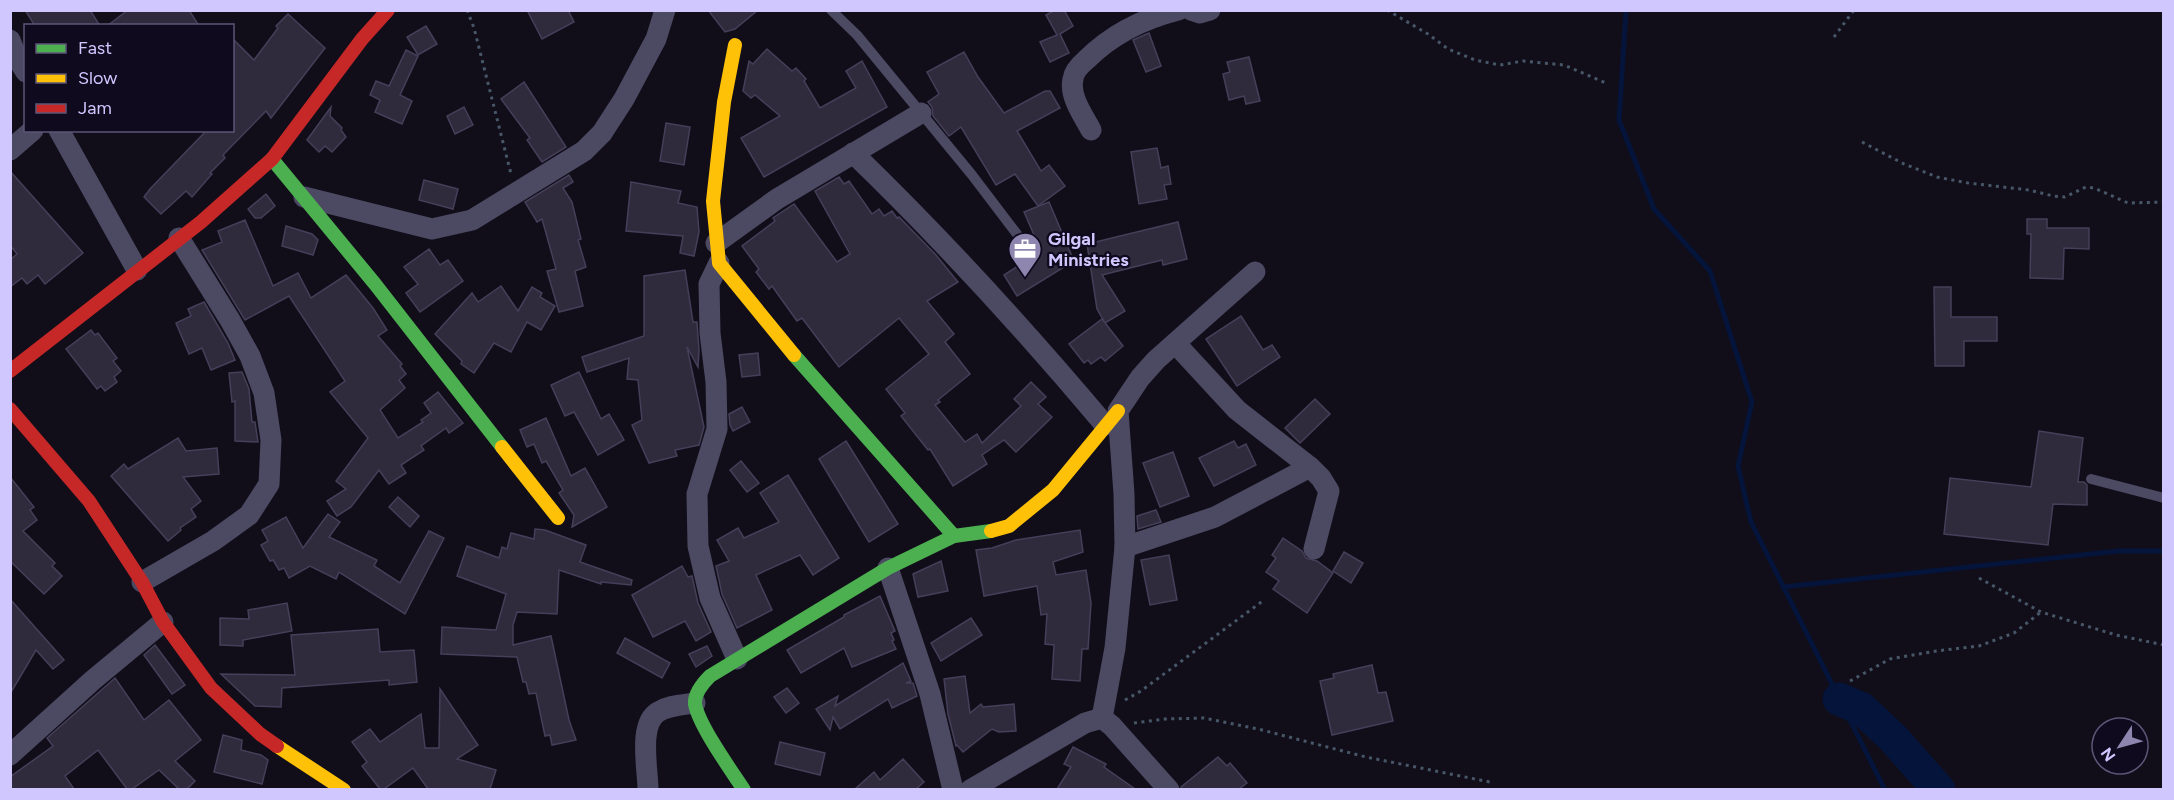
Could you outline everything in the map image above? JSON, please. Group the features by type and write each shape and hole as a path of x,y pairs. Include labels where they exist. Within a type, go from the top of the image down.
{"street":[{"path":"10,371 201,222 272,159 362,39 388,10"},
{"path":"304,197 432,229 472,220 584,151 602,133 624,99 656,39 665,10"},
{"path":"1091,130 1072,90 1072,77 1078,67 1125,19 1154,16 1178,10"},
{"path":"1191,10 1200,13 1210,10"},
{"path":"10,40 24,69"},
{"path":"735,45 724,102 713,201 717,253 709,284 717,429 697,494 698,546 710,598 737,659"},
{"path":"717,253 777,199 921,113"},
{"path":"10,150 31,132"},
{"path":"60,132 137,270"},
{"path":"853,153 972,273 1041,350 1112,418 1124,494 1125,548 1106,718 1169,789"},
{"path":"272,159 382,293 558,519"},
{"path":"142,582 213,541 249,515 269,484 271,440 264,393 250,356 179,238"},
{"path":"717,253 794,355 954,536"},
{"path":"744,789 706,730 695,702 700,687 710,676 888,568 954,536 988,532 1010,526 1028,513 1053,490 1156,360 1255,272"},
{"path":"1176,344 1237,410 1321,478 1329,492 1314,549"},
{"path":"10,409 89,501 142,582 163,622 211,688 260,734 314,772 344,789"},
{"path":"1125,548 1215,517 1310,467"},
{"path":"888,568 930,694 953,789"},
{"path":"10,755 93,680 163,622"},
{"path":"648,789 646,731 655,713 668,707 695,702"},
{"path":"969,789 1085,723 1106,718"}],"lane":[{"path":"831,10 857,35 972,175 1023,242"},
{"path":"2091,478 2163,498"}],"path":[{"path":"467,10 474,28 516,194"},
{"path":"1386,10 1428,34 1448,49 1475,60 1500,65 1524,61 1564,65 1606,82"},
{"path":"1834,37 1854,10"},
{"path":"1862,142 1904,164 1937,177 2065,197 2086,187 2094,188 2128,203 2163,202"},
{"path":"1979,578 2041,612 2116,635 2163,645"},
{"path":"1106,718 1264,600"},
{"path":"1850,681 1890,659 1979,646 2014,633 2041,612"},
{"path":"1106,718 1204,718 1258,729 1366,757 1490,782"}],"building":[{"path":"25,10 90,10 99,24 34,24"},
{"path":"128,10 189,10 198,24 110,24"},
{"path":"527,10 568,10 574,22 542,39"},
{"path":"708,10 758,10 735,29 725,32"},
{"path":"1055,10 1064,10 1073,26 1060,34 1069,53 1050,62 1040,42 1057,35 1046,15"},
{"path":"288,14 325,48 271,118 266,111 223,155 225,158 192,197 186,191 161,214 144,197 150,189 205,132 234,132 234,40 254,60 278,28 276,26"},
{"path":"426,26 437,44 418,55 407,37"},
{"path":"1149,33 1161,66 1146,72 1133,40"},
{"path":"767,49 792,71 796,68 806,79 804,81 820,108 856,88 846,71 862,61 887,107 764,177 741,138 780,116 755,95 751,98 743,91 749,61 753,64"},
{"path":"406,50 418,56 400,95 412,101 402,124 375,112 380,100 370,95 376,81 389,86"},
{"path":"964,52 978,77 1004,113 1045,91 1050,91 1060,108 1017,131 1041,171 1049,165 1065,186 1038,206 1015,174 996,185 961,127 949,136 933,116 932,107 928,102 939,94 927,72"},
{"path":"1249,57 1260,101 1246,104 1244,96 1229,100 1223,74 1230,72 1227,62"},
{"path":"524,82 566,147 542,162 527,140 530,138 501,99"},
{"path":"331,107 330,116 342,128 346,137 332,152 325,146 319,152 307,140"},
{"path":"464,107 473,125 455,134 447,116"},
{"path":"666,123 690,127 684,165 660,161"},
{"path":"1157,148 1161,168 1168,166 1171,184 1164,185 1167,199 1139,204 1131,152"},
{"path":"10,171 83,253 45,284 38,275 27,284 22,278 10,287 10,260 17,254 10,245"},
{"path":"569,175 573,182 563,188 572,202 581,239 578,240 586,267 575,271 583,306 559,312 547,271 556,269 542,219 537,222 525,202"},
{"path":"839,177 844,184 849,181 872,214 879,209 884,216 892,211 897,218 899,217 936,255 958,282 927,301 954,334 945,342 970,374 935,405 965,442 977,434 982,443 1021,406 1014,399 1031,382 1046,397 1038,404 1052,417 1016,452 1004,440 982,455 987,464 953,486 930,449 928,450 901,416 905,413 886,389 929,354 899,318 839,367 802,318 797,321 772,286 769,289 756,272 759,269 742,246 775,221 773,218 794,204 837,262 850,254 815,191"},
{"path":"424,180 458,189 453,209 419,200"},
{"path":"631,182 681,191 678,203 697,207 699,232 694,256 680,253 683,236 626,231"},
{"path":"266,194 275,206 261,218 255,218 248,209"},
{"path":"1049,202 1074,261 1017,296 1004,275 1041,251 1024,212"},
{"path":"2027,219 2047,219 2047,228 2089,228 2089,249 2064,248 2063,279 2030,278 2031,234 2027,234"},
{"path":"245,220 273,286 298,273 311,298 346,275 373,308 387,330 378,336 402,364 400,366 406,374 399,380 405,388 380,410 398,438 423,422 421,420 431,413 424,403 438,392 463,423 449,433 446,428 421,446 424,450 401,465 406,473 389,484 379,470 351,507 337,516 327,501 346,489 336,481 368,438 330,392 345,381 289,296 245,320 202,250 222,242 218,231"},
{"path":"1178,222 1187,259 1163,265 1162,260 1102,275 1125,311 1105,323 1097,309 1087,244"},
{"path":"286,226 312,234 318,240 313,255 282,246"},
{"path":"429,249 440,265 448,260 463,281 420,312 406,293 418,284 404,267"},
{"path":"685,270 693,322 697,322 698,367 687,347 704,427 699,445 675,450 677,456 649,463 632,425 642,420 638,380 627,379 629,358 587,372 582,357 644,336 644,276"},
{"path":"501,286 518,311 532,287 542,293 540,297 555,306 541,330 527,322 511,352 494,343 474,373 461,364 462,361 435,334 472,293 478,302"},
{"path":"1934,287 1951,287 1951,317 1997,317 1997,341 1964,341 1964,366 1935,366"},
{"path":"204,302 228,343 235,360 211,370 202,348 189,354 176,323 191,316 188,309"},
{"path":"1241,316 1263,350 1272,345 1280,357 1237,386 1206,339"},
{"path":"1102,319 1123,346 1105,361 1101,357 1091,364 1088,360 1084,363 1069,344"},
{"path":"91,330 95,335 98,333 117,358 113,361 121,371 114,377 117,382 105,391 101,386 97,389 66,349"},
{"path":"758,353 760,375 742,377 739,355"},
{"path":"242,372 249,389 252,422 255,422 258,442 235,441 235,401 232,402 229,373"},
{"path":"579,372 601,419 609,414 624,440 598,455 574,412 565,416 551,385"},
{"path":"1315,399 1330,414 1300,443 1285,428"},
{"path":"742,407 750,422 733,431 729,414"},
{"path":"546,418 571,476 585,468 607,507 572,527 574,515 559,493 563,490 546,461 542,463 534,444 527,447 520,430"},
{"path":"2039,431 2083,438 2078,482 2084,482 2087,485 2087,505 2053,504 2048,545 1944,534 1950,478 2031,487"},
{"path":"178,438 186,451 217,448 219,474 183,477 201,501 191,509 196,517 180,528 181,530 168,541 111,476 124,464 128,469"},
{"path":"846,441 898,524 869,542 819,459"},
{"path":"1234,441 1238,448 1246,444 1256,465 1214,486 1199,458"},
{"path":"1173,452 1189,496 1160,507 1143,463"},
{"path":"741,461 759,483 747,492 730,470"},
{"path":"788,475 839,558 813,575 800,555 756,575 772,610 737,628 722,594 716,566 729,561 717,540 738,528 744,538 779,522 760,493"},
{"path":"10,477 34,507 30,510 37,520 23,531 55,563 52,566 62,576 44,594 10,561"},
{"path":"398,497 419,516 410,527 389,507"},
{"path":"1156,510 1161,522 1138,529 1137,516"},
{"path":"328,514 340,522 329,537 377,560 374,566 400,583 429,531 444,538 405,614 339,572 336,579 310,566 289,578 284,568 279,570 273,560 270,561 261,545 268,541 262,530 286,517 303,548"},
{"path":"535,529 545,530 586,545 580,562 632,580 631,585 601,582 601,584 559,570 557,614 517,612 513,625 513,645 551,636 569,720 576,740 552,745 550,735 545,736 536,693 529,694 526,682 523,682 517,657 441,654 442,627 496,630 506,594 457,576 467,546 499,558 502,547 507,549 511,533 534,539"},
{"path":"1080,530 1083,552 1053,562 1056,575 1086,570 1091,603 1088,649 1082,649 1080,681 1052,679 1054,645 1045,644 1047,614 1041,615 1037,586 984,596 976,550 992,548 1016,540"},
{"path":"1283,538 1302,551 1306,558 1317,561 1333,573 1307,613 1273,589 1279,581 1266,572 1276,558 1272,555"},
{"path":"1344,552 1363,563 1351,583 1333,571"},
{"path":"1169,555 1177,600 1150,605 1141,560"},
{"path":"941,561 948,591 918,597 913,574"},
{"path":"682,566 688,577 692,576 698,603 711,632 696,641 685,621 653,637 632,595"},
{"path":"880,596 895,631 891,633 896,649 852,667 844,648 801,673 787,650"},
{"path":"10,599 64,660 53,669 36,650 10,694"},
{"path":"287,603 292,631 243,640 243,646 220,645 220,618 249,619 248,610"},
{"path":"971,618 982,635 941,661 931,643"},
{"path":"378,629 380,652 414,650 417,682 389,685 389,680 282,688 281,707 255,706 221,674 295,675 291,635"},
{"path":"625,638 670,663 662,678 617,653"},
{"path":"155,645 185,685 172,694 144,655"},
{"path":"707,646 712,656 696,667 689,654"},
{"path":"903,663 911,681 906,683 913,683 917,696 892,708 888,699 840,729 833,717 830,730 816,709 838,696 835,706"},
{"path":"1372,665 1378,693 1386,692 1393,721 1332,735 1320,681 1334,678 1333,674"},
{"path":"965,676 970,713 981,704 983,707 1014,704 1016,731 999,732 992,729 963,752 956,746 948,714 944,679"},
{"path":"115,678 144,720 169,700 201,740 175,761 195,781 187,789 179,789 159,770 132,789 127,789 98,750 65,776 74,789 10,789 10,777 53,746 47,738"},
{"path":"787,688 799,703 786,713 774,697"},
{"path":"440,689 478,745 457,759 496,770 490,789 428,789 413,768 384,789 380,789 362,766 367,762 352,742 370,729 380,742 421,714 425,748 439,748"},
{"path":"223,735 242,740 241,750 261,755 268,760 262,784 214,772"},
{"path":"780,742 825,753 820,775 775,764"},
{"path":"1073,747 1106,764 1104,767 1135,789 1057,789 1071,767 1064,764"},
{"path":"1218,757 1227,766 1230,763 1247,783 1239,789 1181,789 1181,787"},
{"path":"903,759 924,782 916,789 855,789 874,772 880,780"}],"waterway":[{"path":"1626,10 1619,120 1654,209 1710,271 1752,402 1738,466 1751,522 1885,790"},
{"path":"1783,587 2119,551 2164,551"},
{"path":"1839,699 1862,709 1893,738 1939,790"}],"traffic: fast":[{"path":"272,159 375,284 502,447"},
{"path":"794,355 954,536"},
{"path":"744,790 716,748 698,713 695,704 696,696 707,679 888,568 954,536 991,531"}],"traffic: slow":[{"path":"735,45 724,102 713,201 719,263 794,355"},
{"path":"991,531 1009,526 1053,490 1118,411"},
{"path":"502,447 558,518"},
{"path":"277,746 344,790"}],"traffic: jam":[{"path":"10,371 201,222 272,159 362,39 388,10"},
{"path":"10,409 89,501 142,582 163,622 211,688 260,734 277,746"}],"place":[{"name":"Gilgal Ministries","path":"1025,278"}]}
